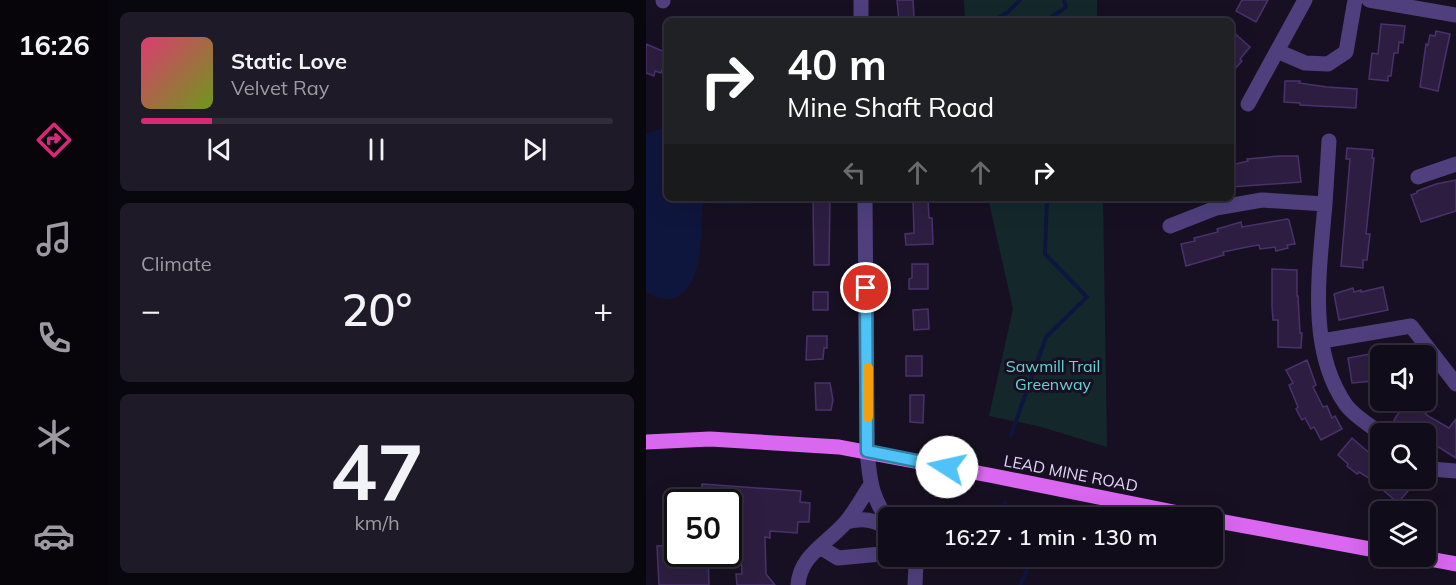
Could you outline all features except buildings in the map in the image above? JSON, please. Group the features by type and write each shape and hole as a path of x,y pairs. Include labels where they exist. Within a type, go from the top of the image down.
{"main road":[{"name":"LEAD MINE ROAD","path":"646,442 710,439 769,441 867,451 1148,507"},
{"path":"1223,522 1370,549"},
{"path":"1436,560 1456,564"}],"street":[{"path":"861,0 861,18"},
{"path":"1248,104 1305,0"},
{"path":"1277,51 1305,63 1327,64 1346,52 1356,0"},
{"path":"1369,0 1456,15"},
{"path":"1329,141 1318,297 1322,341 1331,378 1347,406 1370,425"},
{"path":"1418,177 1456,164"},
{"path":"1170,226 1216,208 1262,200 1325,204"},
{"path":"865,201 867,451 870,486 878,507"},
{"path":"1322,341 1411,326 1456,384"},
{"path":"1436,468 1456,471"},
{"path":"798,585 799,572 810,556 846,522 870,486"},
{"path":"846,522 860,518 878,522"},
{"path":"820,547 838,558 878,554"},
{"path":"915,585 916,567"}],"green space":[{"path":"964,0 1097,0 1097,18 965,18"},
{"name":"Sawmill Trail Greenway","path":"989,201 1103,201 1107,447 1038,426 989,416 1013,309"}],"shaded area":[{"path":"664,127 664,201 703,201 699,255 692,281 685,291 672,298 664,299 646,291 646,134"}],"waterway":[{"path":"998,18 1020,0"},
{"path":"1050,18 1066,7 1064,0"},
{"path":"703,201 737,203 757,201"},
{"path":"1011,435 1046,337 1087,297 1045,254 1047,201"},
{"path":"1005,503 1005,507"},
{"path":"1020,585 1028,567"}],"slow traffic":[{"path":"868,368 868,417"}],"route":[{"path":"866,288 867,451 947,467"}]}
